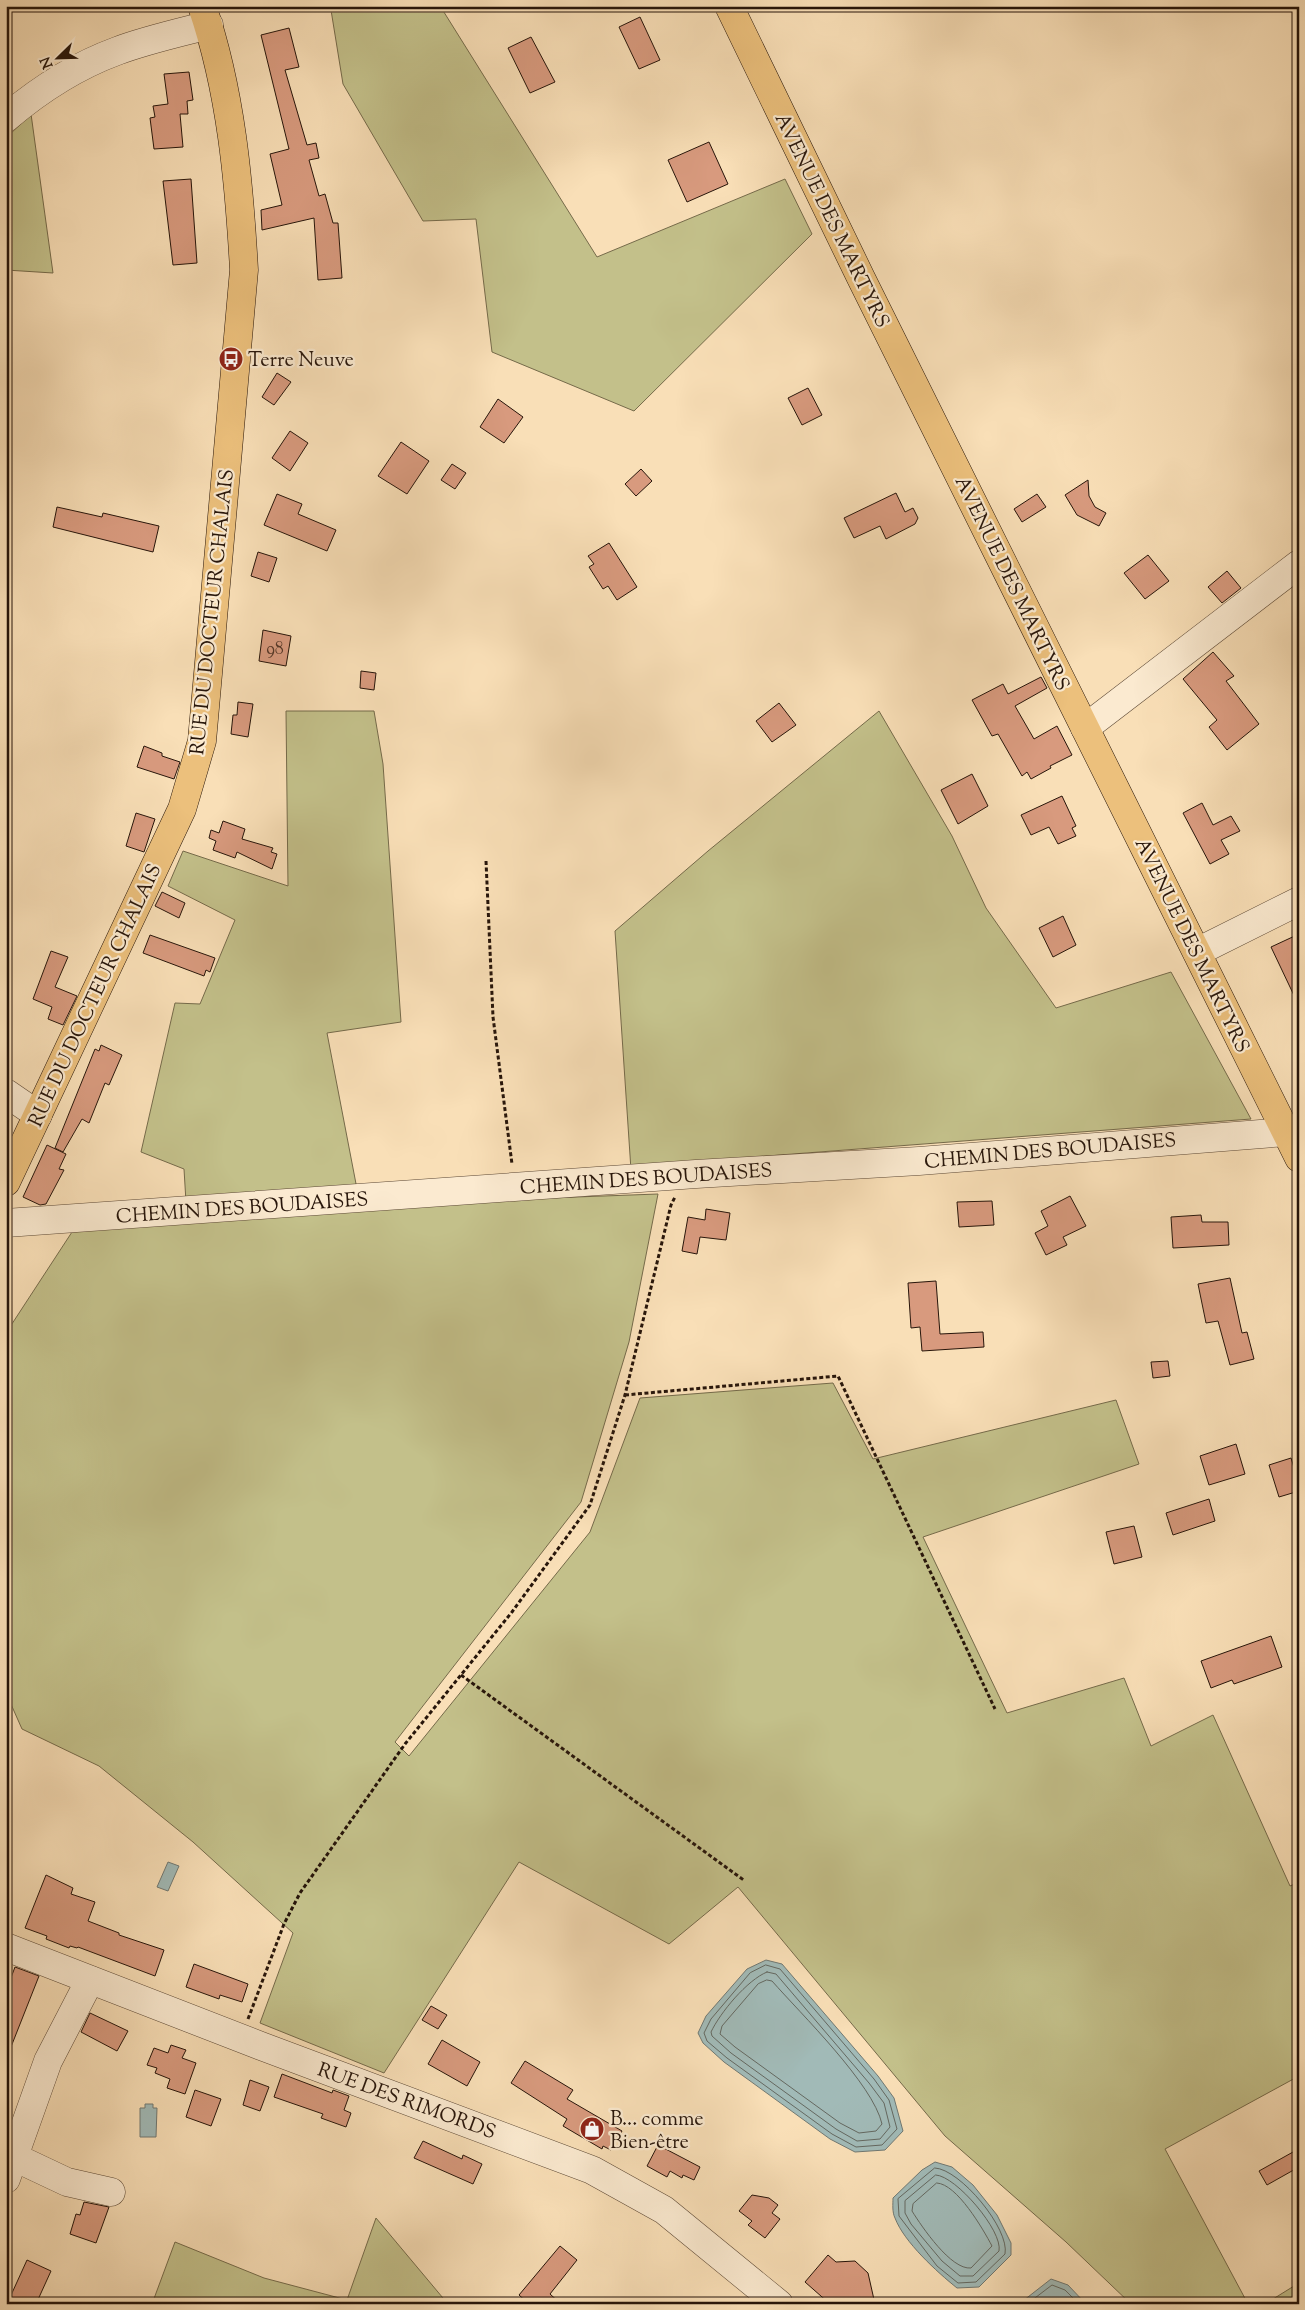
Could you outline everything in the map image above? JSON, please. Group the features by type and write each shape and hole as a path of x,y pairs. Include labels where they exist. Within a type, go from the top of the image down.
{"main road":[{"name":"AVENUE DES MARTYRS","path":"729,6 861,278 1299,1158"},
{"name":"RUE DU DOCTEUR CHALAIS","path":"6,1182 182,809 202,741 244,270 240,196 230,123 214,43 205,16"}],"street":[{"path":"6,118 44,88 87,64 205,16"},
{"path":"1085,728 1299,564"},
{"path":"1197,952 1299,901"},
{"path":"6,1093 38,1115"},
{"name":"CHEMIN DES BOUDAISES","path":"6,1223 686,1175 919,1161 1286,1132"},
{"name":"RUE DES RIMORDS","path":"6,1947 592,2170 664,2210 778,2304"},
{"path":"90,1980 48,2061 10,2168 111,2192"}],"path":[{"path":"486,861 493,1018 515,1187"},
{"path":"241,2038 284,1924 300,1892 405,1744 512,1612 590,1504 625,1395 672,1205 686,1175"},
{"path":"625,1395 838,1376 995,1709"},
{"path":"461,1675 745,1881"}],"shaded area":[{"path":"442,9 597,257 785,179 812,234 634,411 492,352 476,219 423,221 343,84 331,10"},
{"path":"31,114 53,273 6,270 6,138"},
{"path":"286,711 374,711 383,764 401,1022 327,1033 357,1189 186,1202 184,1169 141,1152 175,1003 200,1004 235,920 168,886 183,851 288,886"},
{"path":"879,711 952,836 986,908 1056,1008 1171,972 1251,1119 688,1162 631,1170 615,931 708,851"},
{"path":"658,1194 629,1342 581,1502 395,1742 409,1756 590,1532 640,1398 833,1383 873,1459 1116,1400 1139,1464 923,1537 1007,1713 1124,1678 1151,1746 1213,1715 1290,1886 1299,1882 1299,2076 1165,2149 1248,2304 1131,2304 1066,2242 945,2136 738,1887 669,1944 519,1862 384,2073 260,2023 293,1933 193,1842 99,1766 22,1729 6,1693 6,1333 72,1232 440,1202"},
{"path":"376,2218 448,2304 152,2304 175,2242 264,2278 347,2300"},
{"path":"1294,2286 1299,2291 1299,2304 1265,2304"}],"water":[{"path":"168,1862 179,1866 168,1891 157,1887"},
{"path":"766,1960 782,1964 878,2076 894,2098 903,2131 885,2150 855,2152 830,2139 724,2062 703,2043 698,2033 706,2016 747,1969"},
{"path":"145,2104 153,2104 153,2108 157,2108 156,2137 140,2137 140,2108 145,2108"},
{"path":"935,2162 952,2167 973,2185 997,2215 1011,2243 1011,2255 979,2287 957,2288 913,2246 899,2227 894,2216 893,2198 922,2170"},
{"path":"1051,2279 1068,2285 1086,2304 1019,2304"}],"building":[{"path":"640,17 660,60 639,69 619,27"},
{"path":"289,28 299,67 285,70 307,145 316,143 319,158 309,160 319,196 325,194 333,223 338,223 342,278 318,280 314,218 262,230 261,210 282,205 270,154 289,149 261,35"},
{"path":"531,37 555,82 530,93 508,48"},
{"path":"189,72 193,100 187,101 188,114 180,114 183,147 154,149 150,118 155,117 153,106 168,104 164,74"},
{"path":"709,142 728,184 687,202 668,160"},
{"path":"191,179 197,263 173,265 163,181"},
{"path":"277,373 291,382 274,405 262,397"},
{"path":"808,388 822,415 802,425 788,398"},
{"path":"498,399 523,417 504,443 480,427"},
{"path":"290,431 308,443 290,471 272,458"},
{"path":"401,442 429,461 407,494 378,476"},
{"path":"452,464 466,473 455,489 441,480"},
{"path":"641,469 652,481 636,496 625,484"},
{"path":"1088,480 1089,496 1095,507 1106,513 1099,526 1077,515 1065,495"},
{"path":"896,493 905,512 913,508 918,518 915,524 886,539 880,526 854,538 844,518"},
{"path":"277,494 302,504 298,514 336,530 327,551 264,525"},
{"path":"1037,494 1046,507 1022,522 1014,509"},
{"path":"57,507 102,517 103,513 159,526 153,552 53,527"},
{"path":"609,543 637,587 617,600 608,586 603,589 589,567 594,564 588,556"},
{"path":"258,552 277,558 269,582 251,576"},
{"path":"1148,555 1169,581 1145,599 1124,573"},
{"path":"1227,571 1241,588 1222,603 1208,587"},
{"path":"263,630 291,636 286,666 259,661"},
{"path":"1213,652 1234,676 1226,681 1259,724 1227,750 1209,727 1217,720 1183,679"},
{"path":"361,671 376,673 374,690 360,688"},
{"path":"1041,677 1047,688 1015,706 1034,739 1057,726 1072,755 1050,766 1051,768 1031,779 1027,772 1022,776 998,734 992,736 972,700 1003,684 1008,694"},
{"path":"238,702 253,704 248,737 231,734 233,715 237,715"},
{"path":"779,703 796,725 772,742 756,721"},
{"path":"144,746 162,753 162,756 180,762 174,779 137,767"},
{"path":"972,774 988,806 958,824 941,790"},
{"path":"1062,796 1076,826 1072,828 1076,836 1058,844 1049,827 1031,835 1021,815"},
{"path":"1202,803 1213,825 1231,816 1240,831 1221,840 1229,854 1210,864 1183,813"},
{"path":"136,813 155,819 144,852 126,846"},
{"path":"223,821 245,829 242,839 273,848 271,852 277,854 272,869 237,852 235,858 213,850 216,841 209,838 211,830 219,833"},
{"path":"162,892 185,903 179,918 155,906"},
{"path":"1063,916 1076,945 1053,957 1039,928"},
{"path":"1299,934 1299,1006 1271,947"},
{"path":"150,935 215,958 210,972 206,970 204,976 143,953"},
{"path":"51,951 68,957 55,987 77,996 63,1025 48,1019 52,1007 33,999"},
{"path":"101,1045 122,1055 109,1085 105,1083 89,1123 82,1119 63,1152 55,1148 95,1049 99,1051"},
{"path":"47,1145 66,1154 59,1169 64,1170 46,1204 40,1205 23,1197"},
{"path":"1070,1196 1086,1226 1063,1237 1067,1245 1046,1255 1035,1233 1048,1226 1041,1211"},
{"path":"992,1201 994,1225 959,1227 957,1202"},
{"path":"706,1209 730,1213 726,1240 700,1237 697,1254 682,1251 688,1217 705,1220"},
{"path":"1201,1215 1202,1222 1228,1222 1229,1245 1173,1248 1171,1217"},
{"path":"1230,1278 1242,1333 1247,1332 1254,1359 1230,1365 1218,1321 1206,1323 1198,1284"},
{"path":"936,1281 940,1334 983,1332 984,1347 922,1351 920,1327 911,1328 908,1283"},
{"path":"1168,1361 1170,1376 1153,1378 1151,1362"},
{"path":"1236,1444 1245,1474 1209,1485 1200,1456"},
{"path":"1291,1458 1299,1484 1299,1491 1279,1497 1269,1465"},
{"path":"1209,1499 1215,1521 1173,1535 1166,1513"},
{"path":"1134,1526 1142,1557 1114,1564 1106,1532"},
{"path":"1271,1636 1282,1667 1234,1684 1232,1680 1211,1688 1201,1661"},
{"path":"46,1875 73,1888 71,1894 95,1902 88,1921 119,1933 119,1935 164,1950 155,1976 78,1947 70,1946 69,1948 46,1939 47,1936 25,1928"},
{"path":"194,1964 248,1984 242,2002 220,1995 219,1999 186,1987"},
{"path":"15,1967 39,1976 7,2057 6,1991"},
{"path":"431,2006 447,2015 438,2029 422,2020"},
{"path":"90,2013 128,2031 117,2051 81,2032"},
{"path":"442,2040 480,2062 467,2086 428,2064"},
{"path":"171,2045 186,2050 182,2058 196,2063 185,2094 167,2088 170,2079 155,2073 157,2068 147,2065 154,2048 168,2053"},
{"path":"525,2061 573,2090 567,2099 622,2131 611,2150 603,2146 602,2149 563,2126 567,2119 511,2083"},
{"path":"282,2074 332,2093 333,2090 349,2096 344,2110 351,2113 346,2127 321,2118 323,2114 274,2097"},
{"path":"250,2080 269,2087 260,2111 243,2105"},
{"path":"195,2090 221,2099 211,2126 186,2117"},
{"path":"423,2141 462,2159 463,2155 482,2164 473,2184 414,2158"},
{"path":"658,2145 700,2167 694,2180 683,2175 682,2178 670,2171 667,2177 647,2166"},
{"path":"1293,2152 1299,2162 1299,2167 1267,2185 1259,2171"},
{"path":"752,2195 769,2198 778,2205 772,2213 780,2219 765,2238 748,2225 752,2221 739,2211"},
{"path":"84,2202 109,2207 96,2243 70,2234 76,2214 80,2215"},
{"path":"560,2246 577,2260 550,2294 561,2304 529,2304 519,2295"},
{"path":"828,2255 836,2262 855,2261 868,2273 875,2304 830,2304 805,2282"},
{"path":"27,2260 51,2271 36,2304 7,2304"}],"place":[{"name":"Terre Neuve","path":"231,359"},
{"name":"B... comme Bien-être","path":"592,2129"}]}
